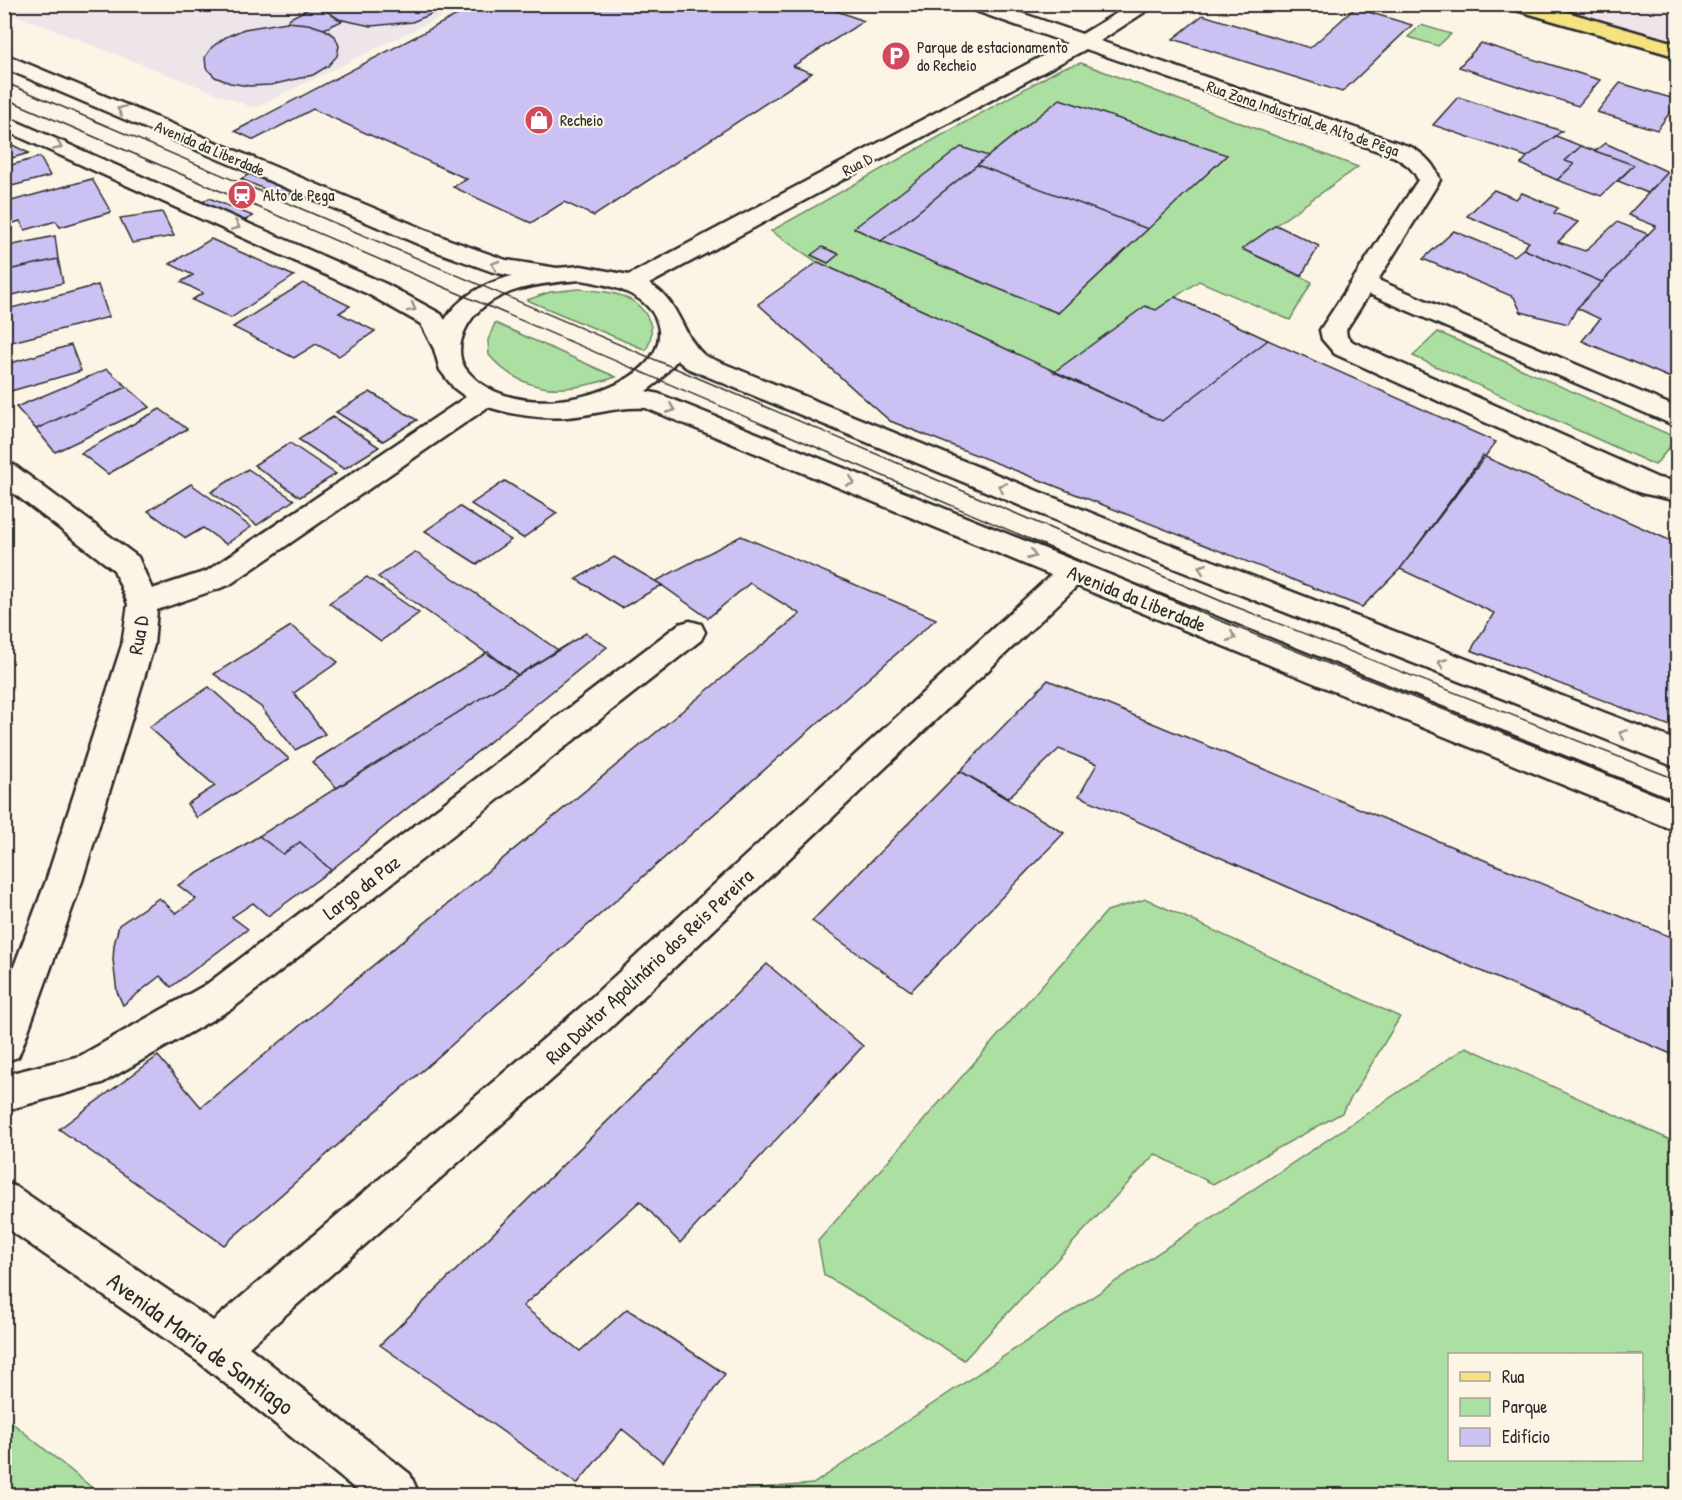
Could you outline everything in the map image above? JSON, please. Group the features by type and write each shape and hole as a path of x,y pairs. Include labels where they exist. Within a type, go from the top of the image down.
{"main road":[{"path":"1516,4 1677,51"}],"street":[{"path":"974,4 1083,42"},
{"name":"Rua D","path":"631,284 1083,42 1147,4"},
{"name":"Rua Zona Industrial de Alto de Pêga","path":"1083,42 1392,148 1415,159 1426,171 1429,180 1334,330 1335,339 1344,348 1651,486 1677,492"},
{"name":"Avenida da Liberdade","path":"4,60 441,245 502,267 553,274"},
{"path":"4,122 377,289 432,319 446,346 448,362 461,382 484,398 517,407 555,410 593,404 626,391 652,374 664,360 671,346 673,331"},
{"path":"446,346 454,325 466,310 483,297 504,286 553,274 581,273 631,284 652,296 667,312 683,351 696,362 1128,539 1677,756"},
{"path":"1364,284 1677,418"},
{"name":"Rua D","path":"4,1046 64,881 138,645 143,604 218,578 484,398"},
{"name":"Avenida da Liberdade","path":"593,404 624,399 650,400 1677,818"},
{"path":"4,472 127,564 143,604"},
{"name":"Rua Doutor Apolinário dos Reis Pereira","path":"215,1348 594,1019 1073,572"},
{"name":"Largo da Paz","path":"4,1093 88,1071 220,996 690,632"},
{"name":"Avenida Maria de Santiago","path":"4,1202 215,1348 394,1490"}],"shaded area":[{"path":"4,5 465,5 254,108 5,11"},
{"path":"1549,5 1677,5 1677,41 1660,36"}],"green space":[{"path":"1421,25 1451,34 1438,46 1408,37"},
{"path":"1081,63 1358,167 1242,249 1312,282 1290,320 1199,281 1054,372 826,268 771,231 1062,68"},
{"path":"578,289 620,295 638,305 645,313 651,327 651,337 646,350 527,300 550,292"},
{"path":"495,323 616,377 564,388 532,385 503,369 489,355 488,340"},
{"path":"1438,332 1677,438 1655,465 1413,356"},
{"path":"1146,899 1400,1017 1342,1113 1213,1184 1155,1154 964,1360 824,1275 818,1241 1107,911"},
{"path":"1466,1047 1677,1143 1677,1495 669,1495 813,1484"},
{"path":"5,1417 101,1495 5,1495"}],"building":[{"path":"324,4 445,4 429,15 412,22 371,26 338,19 328,12"},
{"name":"Recheio","path":"478,4 818,4 864,21 793,66 812,73 594,216 564,202 531,223 453,187 467,179 313,109 254,140 235,131"},
{"path":"314,6 325,6 328,12 342,21 324,29 308,24 287,22 290,18"},
{"path":"1355,8 1412,25 1342,92 1173,39 1203,15 1310,48"},
{"path":"287,22 308,24 324,29 335,36 339,46 337,56 328,66 313,75 271,85 249,86 230,83 215,77 206,68 205,57 212,47 226,37 244,29"},
{"path":"1481,43 1600,80 1578,106 1459,67"},
{"path":"1620,83 1678,100 1678,102 1657,130 1597,112"},
{"path":"1458,97 1562,131 1527,157 1433,125"},
{"path":"1060,99 1227,155 1148,229 977,165"},
{"path":"1556,136 1581,146 1565,161 1574,164 1557,180 1521,164 1527,157"},
{"path":"4,141 29,153 5,160"},
{"path":"1605,143 1668,172 1648,193 1618,181 1634,165 1595,151"},
{"path":"1581,146 1634,165 1601,196 1557,180 1574,164 1565,161"},
{"path":"961,147 988,156 881,241 854,228"},
{"path":"40,157 50,176 4,188 4,167"},
{"path":"977,165 1148,229 1058,313 881,241"},
{"path":"1668,172 1678,177 1678,381 1582,341 1600,319 1577,308 1656,226 1628,215"},
{"path":"251,173 295,191 285,198 241,179"},
{"path":"92,179 111,212 60,227 56,221 25,230 20,221 4,226 4,203"},
{"path":"1494,190 1516,199 1522,193 1558,208 1554,213 1578,222 1558,242 1585,251 1617,222 1648,234 1602,282 1523,249 1529,242 1467,216"},
{"path":"209,198 253,216 244,221 201,203"},
{"path":"162,212 174,236 132,243 120,218"},
{"path":"1276,225 1319,246 1301,276 1242,249"},
{"path":"1454,231 1514,256 1523,249 1602,282 1577,308 1568,324 1521,312 1514,297 1423,259"},
{"path":"55,236 58,259 4,271 4,247"},
{"path":"211,239 294,276 231,318 192,300 203,293 181,282 193,275 170,264"},
{"path":"822,247 839,254 828,263 811,255"},
{"path":"58,259 63,283 4,297 4,271"},
{"path":"818,262 1162,421 1268,340 1496,442 1400,569 1362,607 890,421 758,304"},
{"path":"303,283 350,306 339,313 375,331 339,356 316,344 294,358 233,327"},
{"path":"98,285 109,317 4,344 4,310"},
{"path":"1175,297 1268,340 1162,421 1054,372 1145,306 1156,310"},
{"path":"71,345 81,371 4,393 4,365"},
{"path":"107,369 127,387 36,429 16,407"},
{"path":"127,387 150,407 55,452 36,429"},
{"path":"370,392 417,420 383,441 336,412"},
{"path":"160,409 187,429 108,474 81,453"},
{"path":"333,417 379,447 344,469 298,439"},
{"path":"290,443 336,474 300,497 254,465"},
{"path":"1483,456 1678,544 1678,729 1471,650 1494,613 1400,569"},
{"path":"248,469 294,500 257,525 211,492"},
{"path":"505,481 557,513 523,538 471,504"},
{"path":"191,484 251,527 226,544 203,528 186,538 148,511"},
{"path":"460,507 511,540 477,564 425,531"},
{"path":"741,536 936,619 224,1245 59,1129 158,1056 201,1107 800,614 750,583 708,618 656,581"},
{"path":"415,552 558,650 518,675 378,577"},
{"path":"614,557 662,585 622,608 576,579"},
{"path":"367,577 419,613 381,641 329,603"},
{"path":"291,626 338,662 294,693 325,734 295,750 261,707 214,674"},
{"path":"586,633 607,647 331,870 300,842 283,854 259,836"},
{"path":"488,652 518,675 337,788 312,762"},
{"path":"1048,680 1678,940 1678,1057 1079,796 1097,764 1059,749 1008,798 960,771"},
{"path":"209,687 289,759 197,818 187,804 215,786 149,727"},
{"path":"960,771 1064,833 911,991 812,921"},
{"path":"259,836 283,854 300,842 331,870 268,916 253,903 232,917 248,929 171,987 160,976 123,1005 117,992 113,960 119,925 159,898 176,913 196,899 178,885"},
{"path":"767,964 863,1046 680,1243 640,1201 523,1306 580,1351 627,1309 725,1374 663,1462 622,1429 577,1484 380,1345"}],"tram line":[{"path":"4,82 1221,601 1678,780"},
{"path":"4,98 1211,617 1678,803"}],"place":[{"name":"Parque de estacionamento do Recheio","path":"896,56"},
{"name":"Recheio","path":"539,120"},
{"name":"Alto de Pega","path":"242,195"}]}
